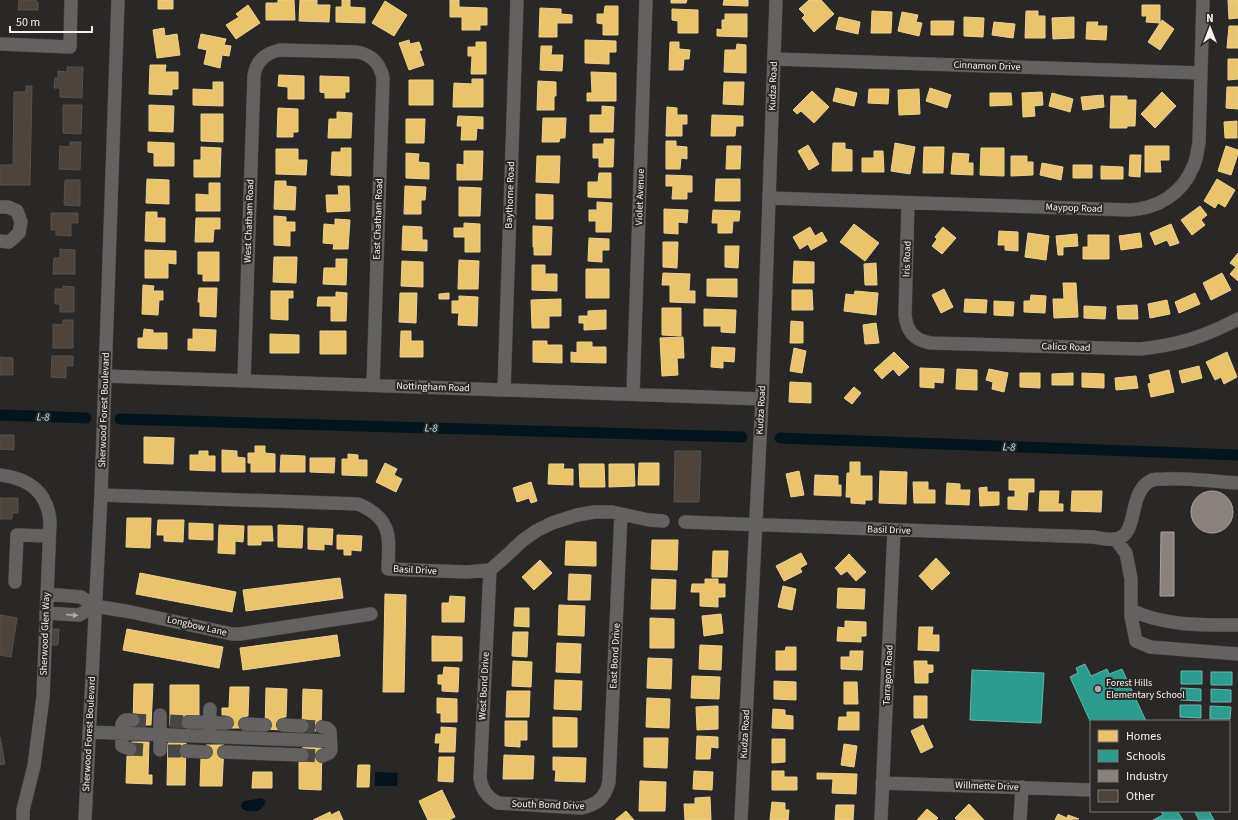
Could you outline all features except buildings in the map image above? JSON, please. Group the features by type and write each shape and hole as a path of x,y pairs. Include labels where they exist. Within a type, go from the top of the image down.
{"street":[{"path":"0,44 70,47 71,0"},
{"name":"Sherwood Forest Boulevard","path":"85,820 96,606 118,0"},
{"name":"Baythorne Road","path":"504,390 517,0"},
{"name":"Violet Avenue","path":"633,394 646,0"},
{"name":"Kudza Road","path":"741,820 762,399 776,0"},
{"name":"Maypop Road","path":"769,198 1128,210 1137,210 1153,206 1168,198 1180,188 1194,167 1196,159 1199,143 1203,0"},
{"name":"East Chatham Road","path":"259,61 268,53 280,50 356,52 371,57 379,67 383,78 373,385"},
{"name":"Cinnamon Drive","path":"774,59 1201,73"},
{"name":"West Chatham Road","path":"244,381 254,76 255,69 259,61"},
{"name":"Iris Road","path":"905,315 908,202"},
{"path":"0,206 8,207 17,211 21,222 19,233 9,242 0,241"},
{"name":"Calico Road","path":"905,315 906,325 910,332 916,338 924,342 1122,349 1140,349 1165,346 1191,340 1215,331 1238,319"},
{"name":"Nottingham Road","path":"105,376 762,399"},
{"name":"Sherwood Glen Way","path":"0,475 26,481 38,492 47,506 49,516 43,697 34,766 23,810 23,820"},
{"path":"1238,483 1168,479 1152,480 1141,488 1134,503 1133,518 1126,534 1116,540 1126,553 1131,578 1131,616 1136,641 1150,647 1238,654"},
{"name":"Basil Drive","path":"100,495 358,504 375,513 386,526 389,542 388,569 467,572 490,570"},
{"path":"490,570 536,531 568,517 594,512 622,514 649,520 663,521"},
{"name":"East Bond Drive","path":"603,797 609,782 622,514"},
{"name":"Basil Drive","path":"685,522 1094,537 1116,540"},
{"name":"Tarragon Road","path":"881,820 894,530"},
{"path":"15,582 17,535 49,536"},
{"name":"West Bond Drive","path":"490,570 480,778 481,786 491,799"},
{"name":"Longbow Lane","path":"47,594 81,597 96,606 232,634 371,614"},
{"path":"46,612 79,615 96,606"},
{"path":"1131,610 1143,616 1163,621 1214,625 1238,625"},
{"path":"196,751 209,722 210,709"},
{"path":"130,750 122,746 122,724 124,720 133,720"},
{"path":"188,722 227,723"},
{"path":"89,732 122,733 160,723 203,736 330,741"},
{"path":"159,750 160,723"},
{"path":"255,723 255,738"},
{"path":"286,754 292,724"},
{"path":"322,727 327,728 330,731 331,750 329,753 322,756"},
{"path":"241,737 241,753"},
{"path":"224,752 302,755"},
{"name":"Willmette Drive","path":"882,783 1090,790"},
{"path":"1020,820 1022,787"},
{"name":"South Bond Drive","path":"491,799 498,803 506,804 581,808 589,807 597,803 603,797"}],"shaded area":[{"path":"375,772 398,773 397,786 375,786"},
{"path":"259,798 264,799 265,803 264,806 258,811 247,811 242,809 241,805 244,801"}],"waterway":[{"name":"L-8","path":"0,415 86,418"},
{"name":"L-8","path":"120,419 742,437"},
{"name":"L-8","path":"780,438 1238,455"}],"tunnel":[{"path":"133,720 152,721"},
{"path":"170,721 188,722"},
{"path":"302,726 322,727"},
{"path":"130,749 149,750"},
{"path":"168,751 186,751"},
{"path":"302,755 322,756"}],"place":[{"name":"Forest Hills Elementary School","path":"1098,689"}]}
